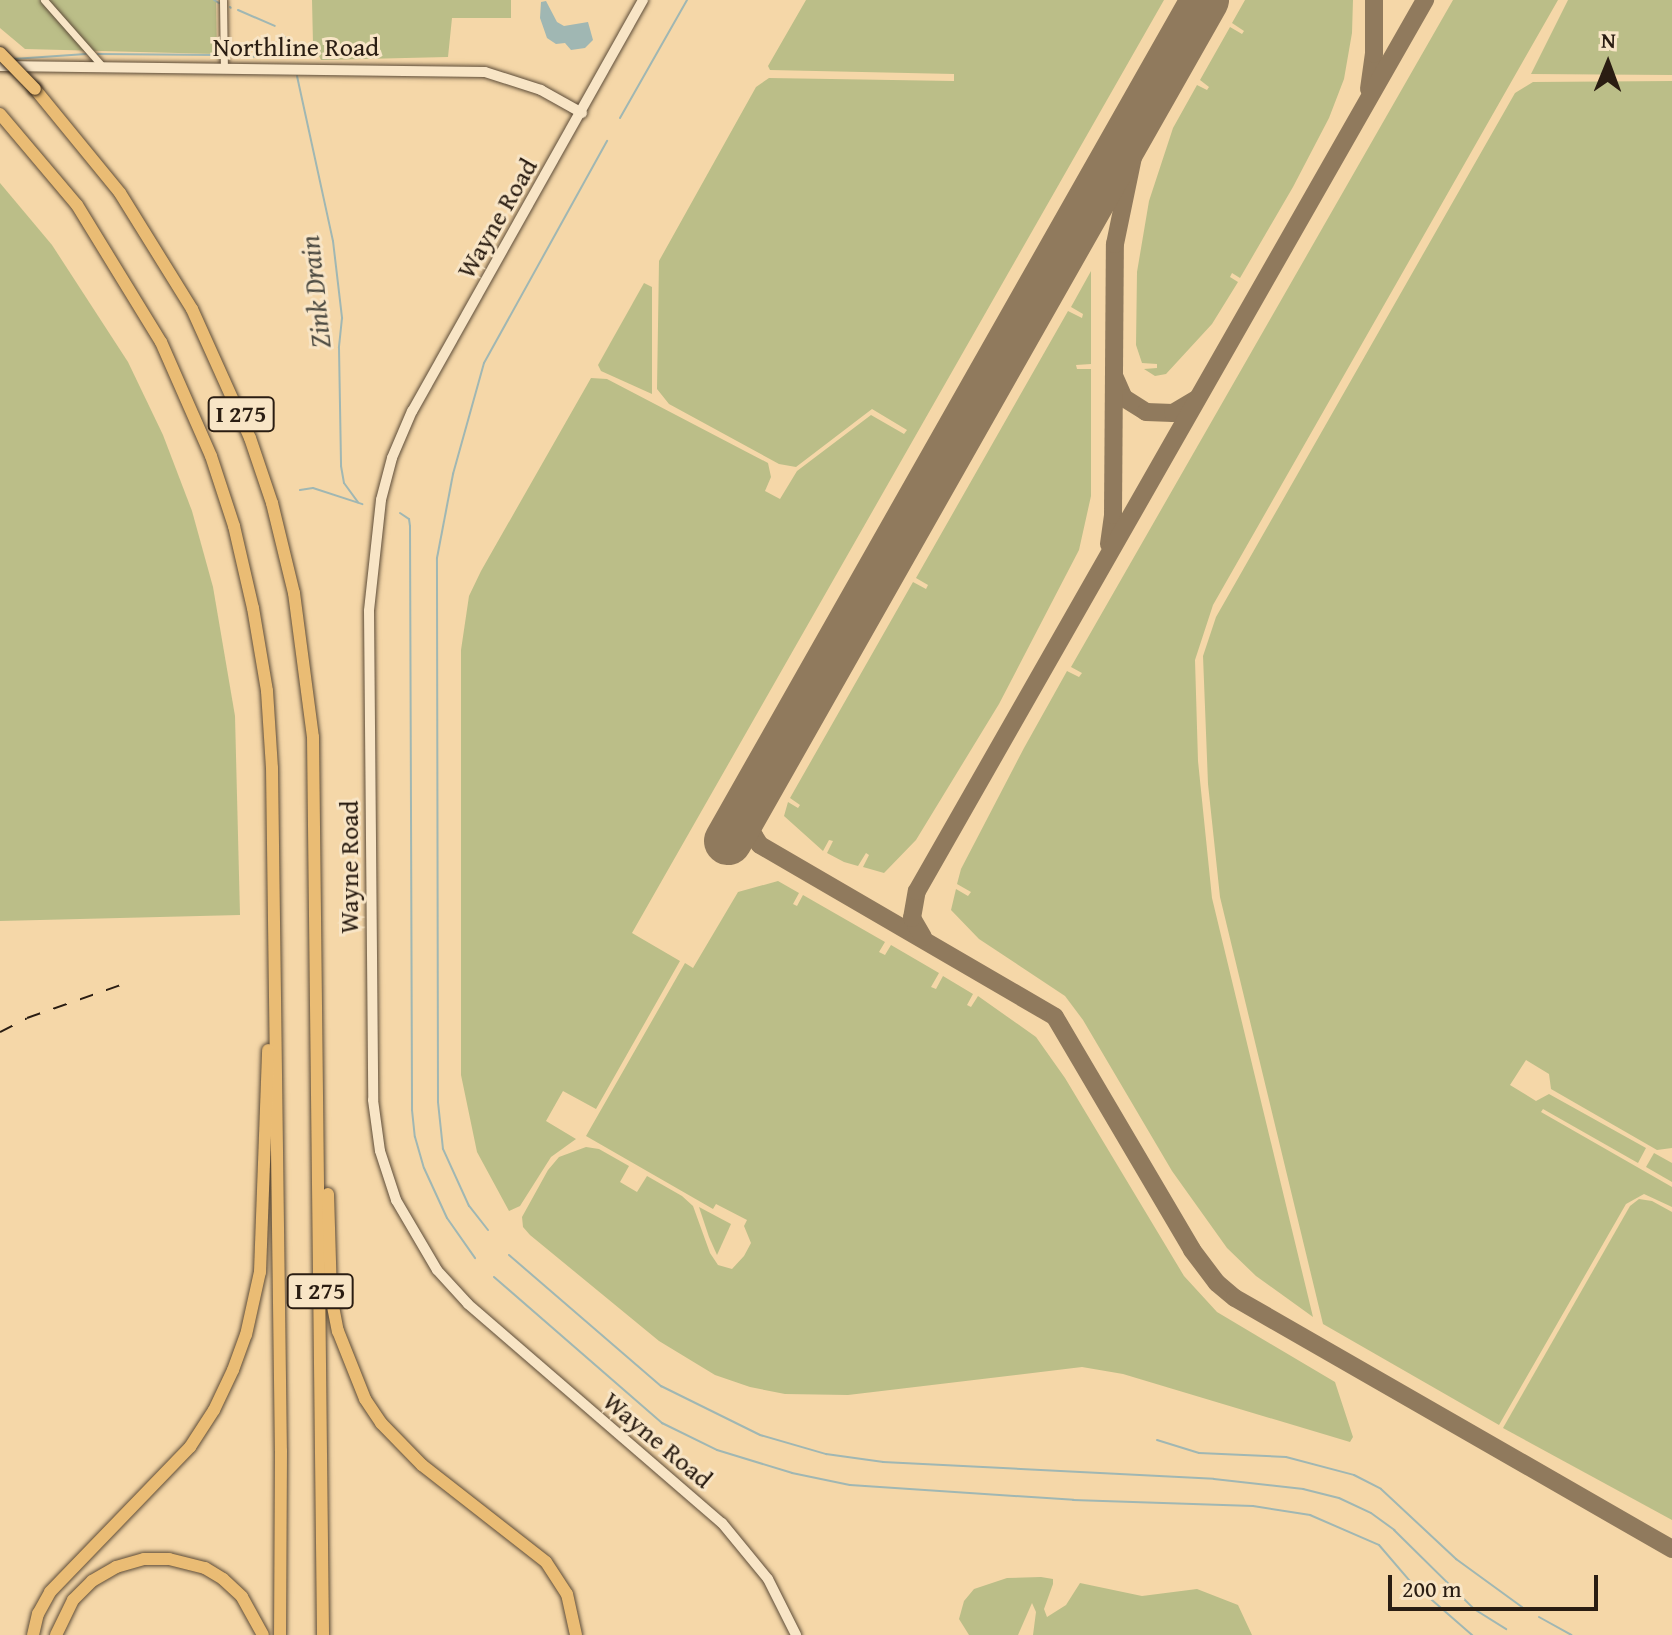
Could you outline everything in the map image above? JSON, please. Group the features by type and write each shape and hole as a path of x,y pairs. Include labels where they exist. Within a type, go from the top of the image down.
{"highway":[{"name":"I 275","path":"0,53 35,89 120,193 175,278 221,368 266,486 291,579 310,692 317,947 324,1635"},
{"name":"I 275","path":"0,114 56,178 118,268 183,388 225,497 248,580 267,691 272,768 280,1635"},
{"path":"317,947 325,1039 331,1296 349,1366 365,1399 400,1444 451,1490 540,1556 555,1572 571,1604 576,1635"},
{"path":"33,1635 38,1614 50,1592 190,1447 214,1410 246,1335 260,1272 263,1241 275,951"},
{"path":"56,1635 73,1600 92,1581 116,1567 144,1559 188,1562 223,1579 248,1605 263,1635"}],"main road":[{"name":"Wayne Road","path":"643,0 412,411 392,458 381,500 369,611 372,1083 376,1134 399,1208 437,1270 468,1304 722,1523 768,1579 796,1635"},
{"name":"Northline Road","path":"0,66 485,72 524,83 582,113"}],"street":[{"path":"44,0 103,67"},
{"path":"223,0 224,68"}],"green space":[{"path":"0,0 216,0 217,54 25,49 0,28"},
{"path":"312,0 511,0 511,18 452,18 448,57 321,60 313,44"},
{"path":"806,0 1164,0 632,933 680,961 596,1109 563,1091 546,1121 576,1139 551,1157 520,1206 509,1211 477,1152 461,1075 461,650 469,596 481,571 591,378 607,379 768,463 771,477 765,491 780,499 797,471 871,415 904,434 907,430 872,409 796,467 779,464 669,404 657,389 659,261 756,87 769,78 954,81 954,74 770,70 768,66"},
{"path":"1245,0 1353,0 1352,33 1344,79 1329,118 1293,187 1240,278 1232,273 1230,277 1238,282 1212,324 1166,374 1155,376 1144,369 1157,368 1157,364 1142,363 1136,345 1137,272 1149,201 1173,128 1197,85 1207,90 1209,87 1200,80 1230,27 1242,34 1244,31 1232,23"},
{"path":"1453,0 1558,0 1213,605 1195,660 1198,761 1212,898 1313,1317 1256,1276 1227,1248 1172,1171 1083,1020 1065,996 979,939 951,910 956,889 968,896 971,892 957,884 961,869 1024,748 1067,671 1079,677 1082,673 1071,667"},
{"path":"1568,0 1672,0 1672,75 1531,74"},
{"path":"1672,81 1672,1148 1657,1150 1551,1089 1549,1074 1526,1060 1510,1085 1536,1101 1549,1094 1646,1148 1638,1163 1543,1109 1541,1112 1672,1187 1672,1207 1644,1194 1626,1204 1499,1425 1323,1324 1220,897 1208,784 1203,656 1216,617 1515,93 1533,82"},
{"path":"0,183 52,245 128,362 163,435 192,511 213,587 235,716 240,915 0,921"},
{"path":"1091,271 1091,364 1076,365 1077,369 1091,369 1091,496 1079,550 999,704 916,840 884,873 863,867 869,855 866,853 858,866 844,862 827,853 833,841 829,840 823,851 784,816 788,802 798,808 800,805 790,798 913,582 926,589 928,585 916,578 1068,311 1082,318 1083,314 1071,307"},
{"path":"644,283 652,287 652,394 601,371 598,365"},
{"path":"778,881 799,893 793,904 797,906 803,895 885,942 879,952 885,955 891,945 939,973 931,987 936,989 943,976 973,994 967,1005 971,1007 978,996 1036,1037 1065,1078 1184,1276 1217,1312 1335,1382 1353,1437 1350,1442 1123,1374 1082,1367 848,1395 785,1394 750,1387 715,1375 659,1341 530,1235 523,1227 522,1217 548,1170 559,1157 586,1147 599,1149 629,1166 620,1182 637,1192 647,1176 682,1196 693,1206 710,1253 718,1265 732,1269 744,1256 751,1243 744,1226 747,1220 716,1204 713,1209 586,1136 685,963 693,968 738,892"},
{"path":"1654,1153 1672,1163 1672,1182 1646,1167"},
{"path":"1639,1199 1652,1201 1672,1212 1672,1520 1503,1428 1630,1206"},
{"path":"699,1207 731,1224 717,1255 709,1237"},
{"path":"1007,1578 1053,1579 1044,1609 1047,1617 1066,1605 1080,1583 1142,1596 1197,1589 1238,1605 1252,1635 1033,1635 1036,1612 1032,1603 1018,1635 969,1635 959,1619 964,1601 974,1589"}],"water":[{"path":"546,1 557,22 564,26 588,22 593,40 585,48 571,50 565,43 556,44 547,38 540,18 541,2"}],"waterway":[{"path":"214,0 219,3"},
{"path":"620,118 687,0"},
{"path":"238,10 275,26"},
{"path":"285,37 292,47"},
{"name":"Zink Drain","path":"13,59 86,54"},
{"name":"Zink Drain","path":"98,54 216,55"},
{"name":"Zink Drain","path":"233,56 293,58"},
{"name":"Zink Drain","path":"297,76 333,241 342,318 339,348 341,466 344,483 358,502"},
{"path":"488,1230 469,1206 443,1149 438,1102 437,558 453,474 484,363 607,141"},
{"path":"300,490 313,488 362,504"},
{"path":"400,513 409,519 410,526 412,1110 415,1137 424,1168 447,1218 475,1258"},
{"path":"509,1255 661,1386 760,1435 826,1454 883,1462 1214,1479 1303,1489 1339,1498 1371,1513 1394,1530 1474,1609 1506,1629"},
{"path":"494,1277 662,1423 717,1450 792,1473 850,1485 1073,1500 1253,1506 1310,1515 1379,1545 1409,1580 1472,1635"},
{"path":"1157,1440 1199,1453 1286,1457 1354,1475 1381,1489 1456,1559 1522,1607"},
{"path":"1539,1617 1571,1635"}],"taxiway":[{"path":"1369,89 1374,54 1374,0"},
{"path":"923,937 912,918 917,891 1425,0"},
{"path":"1109,544 1113,515 1115,244 1136,143 1164,71"},
{"path":"1115,378 1124,398 1146,412 1173,413 1196,399"},
{"path":"751,799 748,826 760,845 1055,1017 1192,1250 1217,1283 1235,1298 1672,1549"}],"runway":[{"path":"728,841 1205,0"}],"railway":[{"path":"0,1032 27,1018 132,981"}]}
